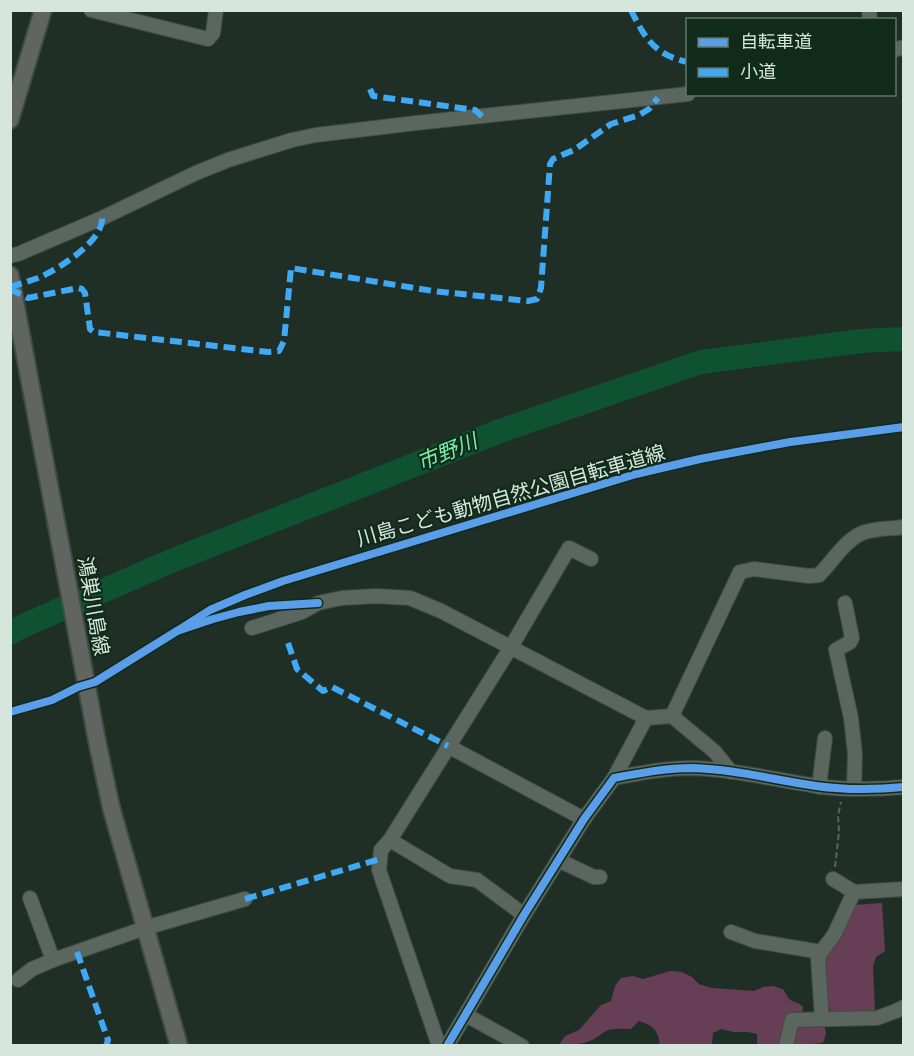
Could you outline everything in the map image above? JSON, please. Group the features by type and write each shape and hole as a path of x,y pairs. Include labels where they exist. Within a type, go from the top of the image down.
{"main road":[{"path":"10,120 43,10"},
{"name":"鴻巣川島線","path":"10,275 96,741 110,801 179,1046"}],"street":[{"path":"92,10 208,39 213,33 216,10"},
{"path":"10,256 102,219 228,160 292,140 380,127 686,94"},
{"path":"672,716 740,572 753,569 819,576 844,546 860,534 903,527"},
{"path":"439,1046 379,870 381,850 390,840 511,647 569,548 591,559"},
{"path":"252,628 302,612 318,603 342,598 376,596 410,598 441,611 646,718 672,716 715,752 731,772"},
{"path":"845,603 852,638 850,642 836,650 855,754 849,789"},
{"path":"447,1046 558,860 614,778 646,718"},
{"path":"819,787 825,738"},
{"path":"448,746 584,819"},
{"path":"614,778 653,770 692,768 731,772 819,787 877,790 903,787"},
{"path":"390,840 450,876 477,880 524,915"},
{"path":"558,860 594,877 600,877"},
{"path":"833,879 854,892 903,889"},
{"path":"822,1019 818,958 834,935 854,892"},
{"path":"30,898 53,960"},
{"path":"18,980 32,969 53,960 145,928 245,898"},
{"path":"731,932 755,941 820,952"},
{"path":"786,1046 792,1020 877,1018 903,1007"},
{"path":"466,1015 522,1046"}],"path":[{"path":"833,879 838,843 838,815 849,789"}],"shaded area":[{"path":"882,903 885,951 876,957 873,967 875,1010 836,1013 830,1011 825,956 843,932 854,905"},
{"path":"670,971 682,972 699,984 712,988 754,991 774,986 784,990 791,1000 803,1007 802,1019 822,1024 825,1028 823,1043 757,1045 757,1034 721,1029 713,1033 712,1045 660,1046 654,1029 639,1021 631,1029 609,1030 586,1042 559,1045 565,1036 579,1030 601,1005 611,1001 615,986 621,978 633,976 643,979"}],"waterway":[{"name":"市野川","path":"10,633 171,561 500,431 701,362 861,341 904,339"}],"marked path":[{"path":"631,10 652,44 667,55 686,61"},
{"path":"370,89 373,96 475,110 483,117"},
{"path":"10,289 28,298 82,289 85,293 90,329 94,332 268,352 279,351 284,341 291,268 433,291 528,301 537,299 541,288 550,164 553,159 574,150 611,124 639,115 649,109 658,98"},
{"path":"10,287 38,278 78,254 96,236 101,227 102,218"},
{"path":"288,643 297,669 323,691 332,687 448,746"},
{"path":"245,899 380,859"},
{"path":"77,952 108,1040 106,1046"}],"cycle path":[{"name":"川島こども動物自然公園自転車道線","path":"177,631 210,610 283,581 636,474 790,442 904,427"},
{"path":"10,712 52,700 78,687 95,682 177,631 213,619 269,606 318,603"},
{"path":"447,1046 524,915 584,819 614,778 692,768 827,787 860,789 904,787"}]}
